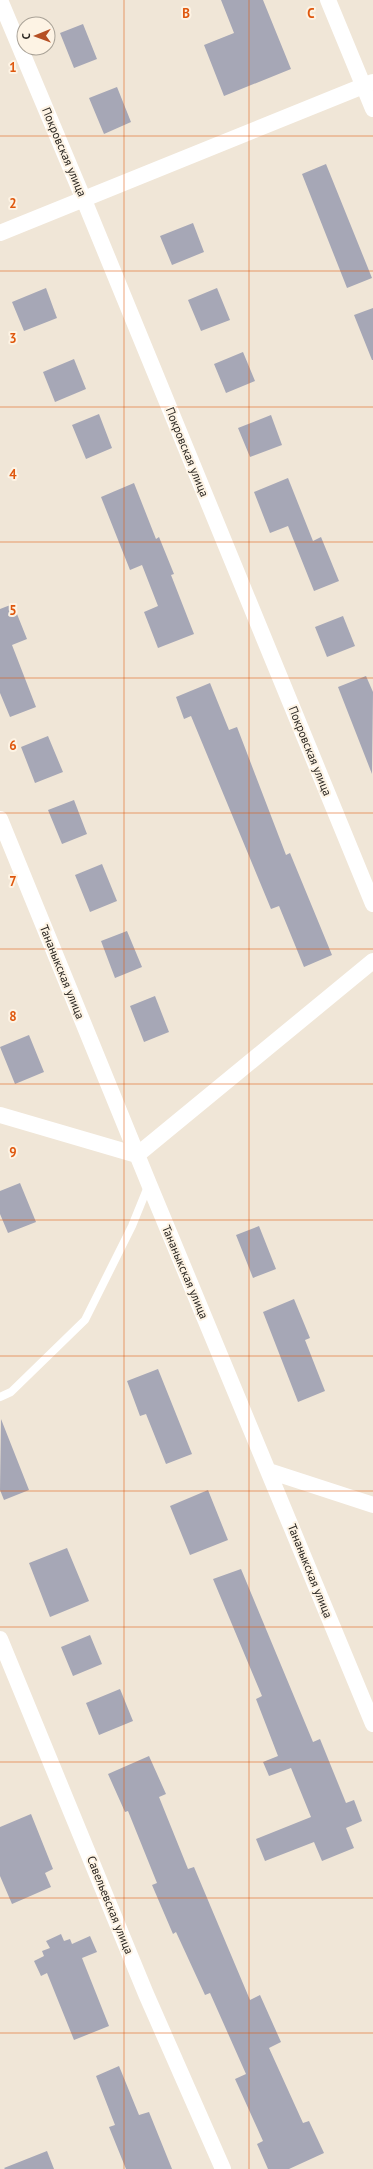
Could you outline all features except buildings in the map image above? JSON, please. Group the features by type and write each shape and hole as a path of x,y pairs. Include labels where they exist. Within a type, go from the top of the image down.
{"street":[{"name":"Покровская улица","path":"0,0 84,200 373,904"},
{"path":"328,0 368,84 373,109"},
{"path":"0,233 368,84"},
{"name":"Тананыкская улица","path":"0,818 137,1155 373,1724"},
{"path":"0,1115 137,1155 373,961"},
{"path":"269,1471 373,1505"},
{"name":"Савельевская улица","path":"0,1639 146,1994 223,2169"}],"lane":[{"path":"0,1397 11,1392 85,1320 132,1226 149,1184"}]}
